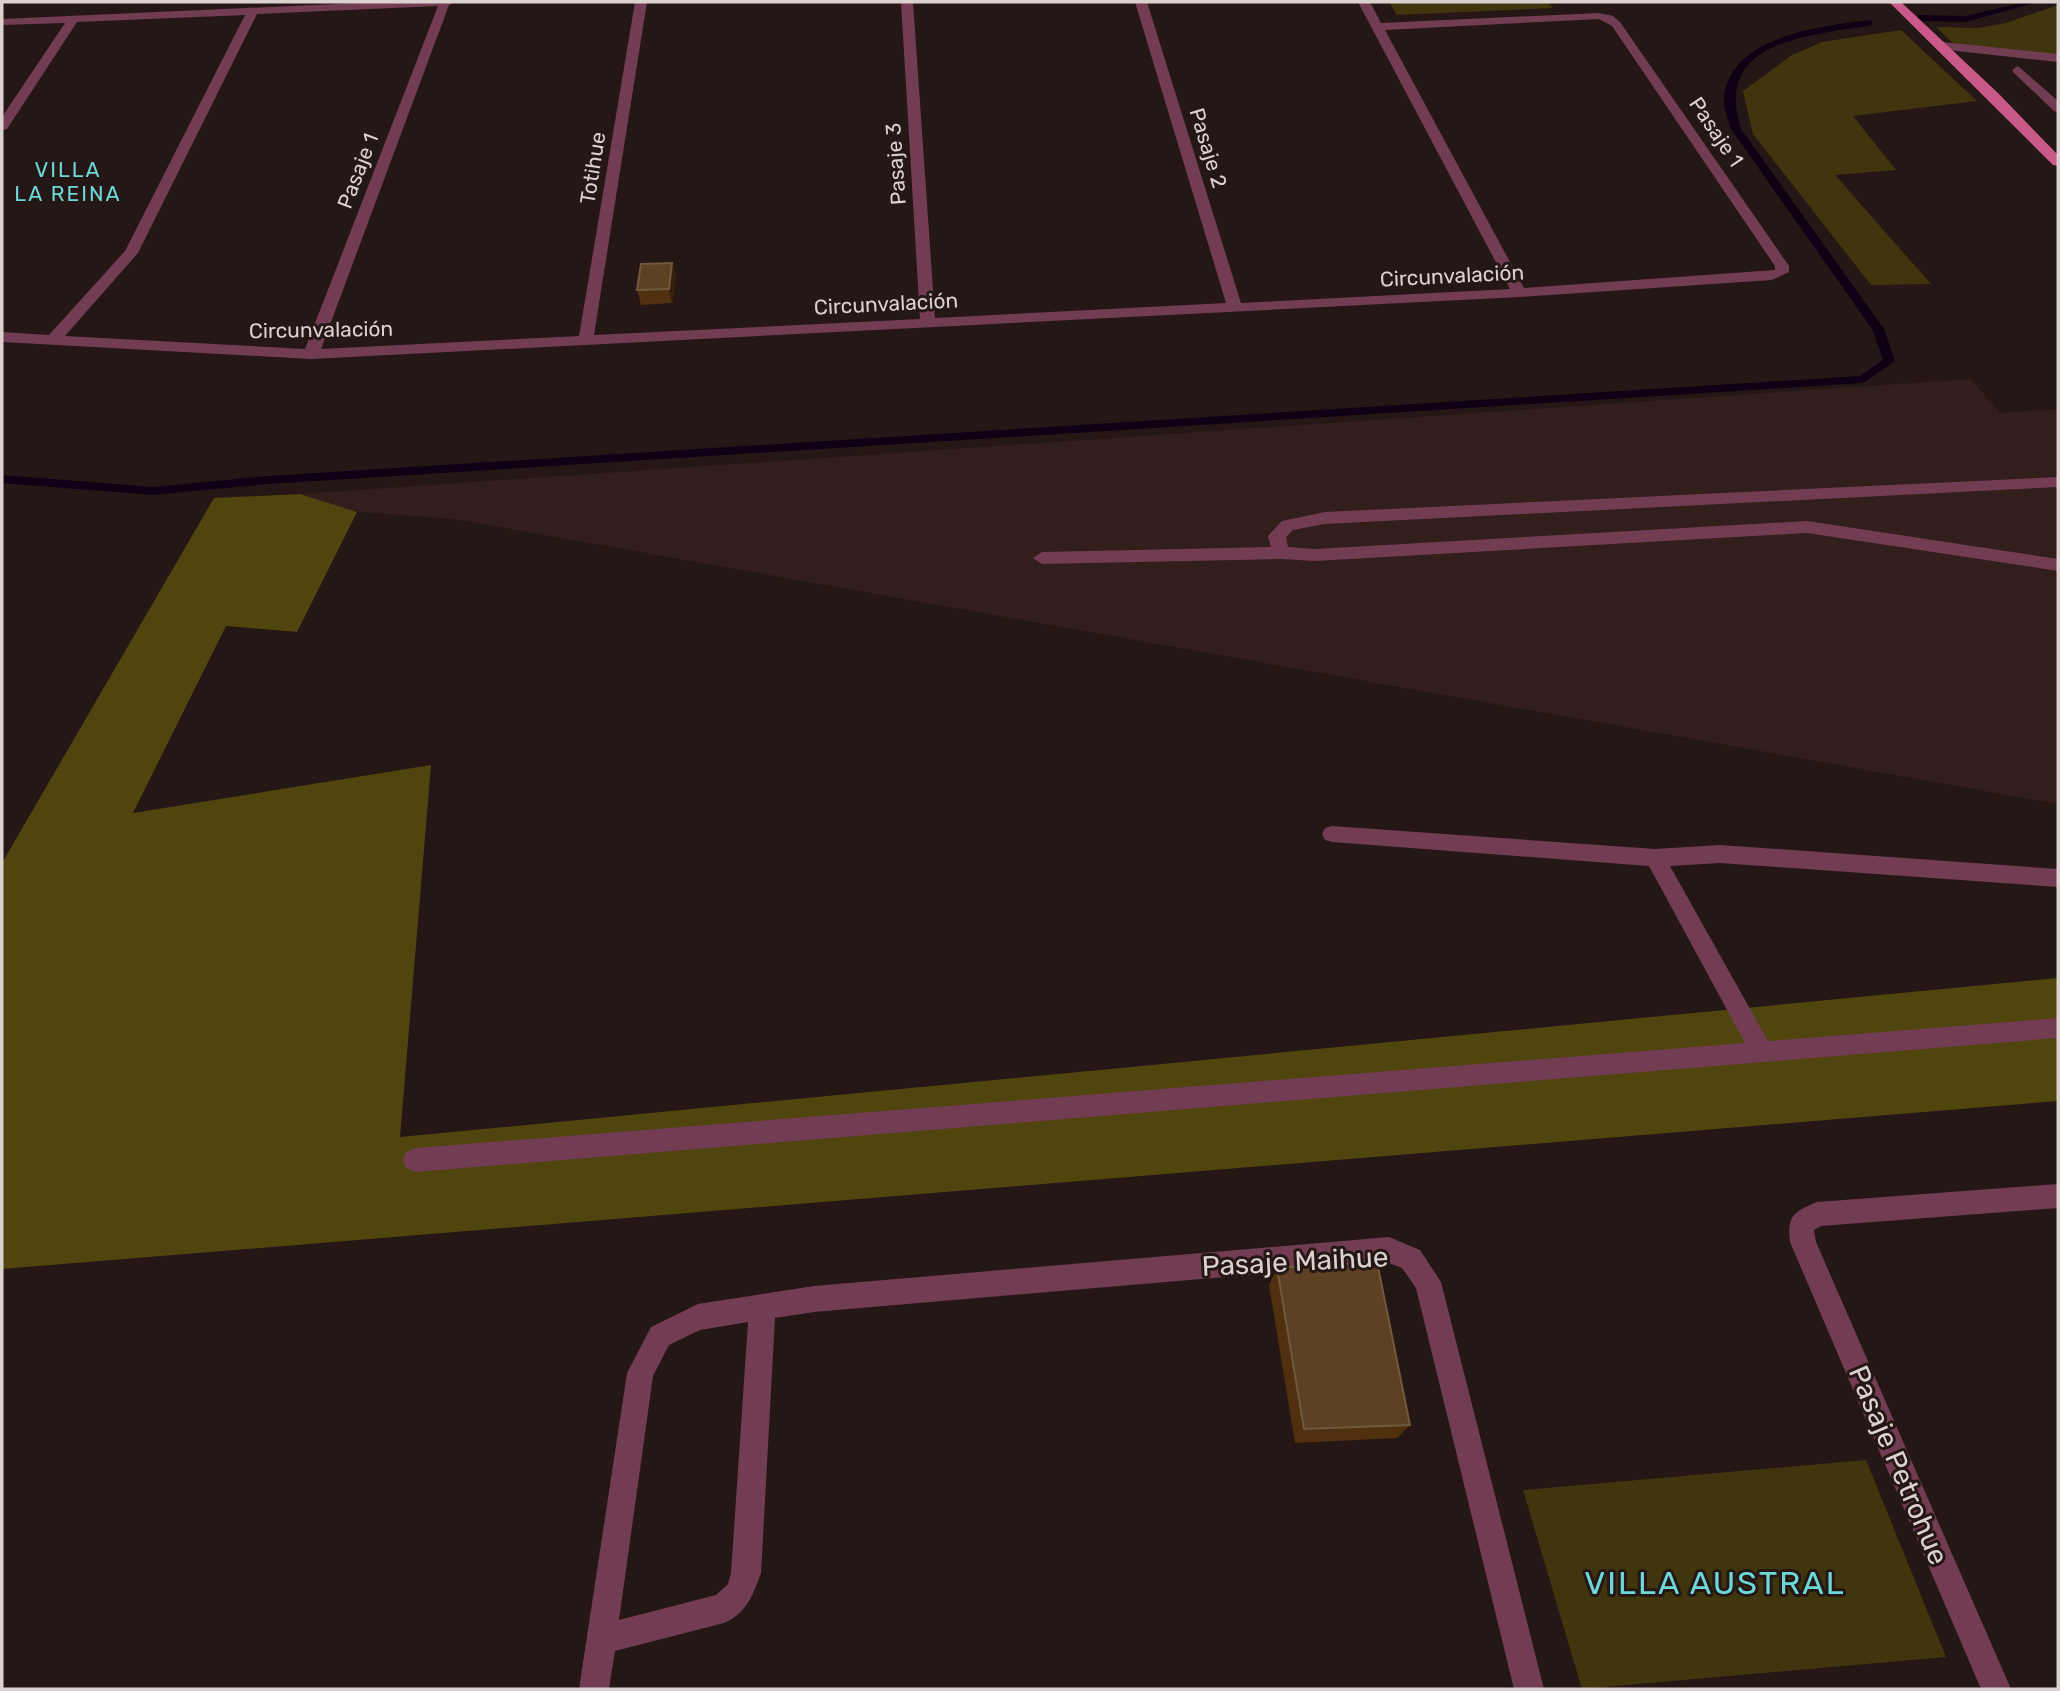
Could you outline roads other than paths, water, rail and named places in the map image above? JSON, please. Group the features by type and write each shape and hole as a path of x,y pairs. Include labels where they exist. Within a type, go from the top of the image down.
{"main road":[{"path":"1895,2 2058,162"}],"street":[{"path":"2,22 447,2"},
{"name":"Pasaje 1","path":"311,354 447,2"},
{"name":"Totihue","path":"586,341 641,2"},
{"name":"Pasaje 3","path":"907,2 928,323"},
{"name":"Pasaje 2","path":"1140,2 1235,308"},
{"path":"1364,2 1518,293"},
{"path":"53,340 131,253 253,10"},
{"name":"Pasaje 1","path":"1378,27 1599,16 1609,18 1616,24 1782,266 1783,272 1772,276"},
{"path":"2,126 74,19"},
{"path":"1943,47 2058,58"},
{"path":"2018,70 2058,108"},
{"name":"Circunvalación","path":"2,337 311,354 1518,293 1772,276"},
{"path":"1281,553 1277,536 1288,524 1325,518 2058,482"},
{"path":"1042,558 1281,553 1315,555 1807,527 2058,565"},
{"path":"1332,834 1656,858 1720,854 2058,878"},
{"path":"1656,858 1762,1052"},
{"path":"415,1160 2058,1028"},
{"name":"Pasaje Petrohue","path":"1996,1689 1803,1242 1801,1224 1817,1214 2058,1196"},
{"name":"Pasaje Maihue","path":"594,1689 640,1373 660,1336 698,1317 814,1299 1389,1250 1411,1259 1428,1282 1529,1689"},
{"path":"602,1639 724,1608 739,1593 746,1573 762,1307"}],"waterway":[{"path":"1919,18 1966,19 2034,2"},
{"path":"2,479 152,491 268,480 1863,379 1889,361 1878,329 1736,129 1729,97 1733,78 1745,62 1762,50 1805,33 1869,23"}],"district":[{"name":"VILLA LA REINA","path":"68,182"},
{"name":"VILLA AUSTRAL","path":"1715,1583"}]}
